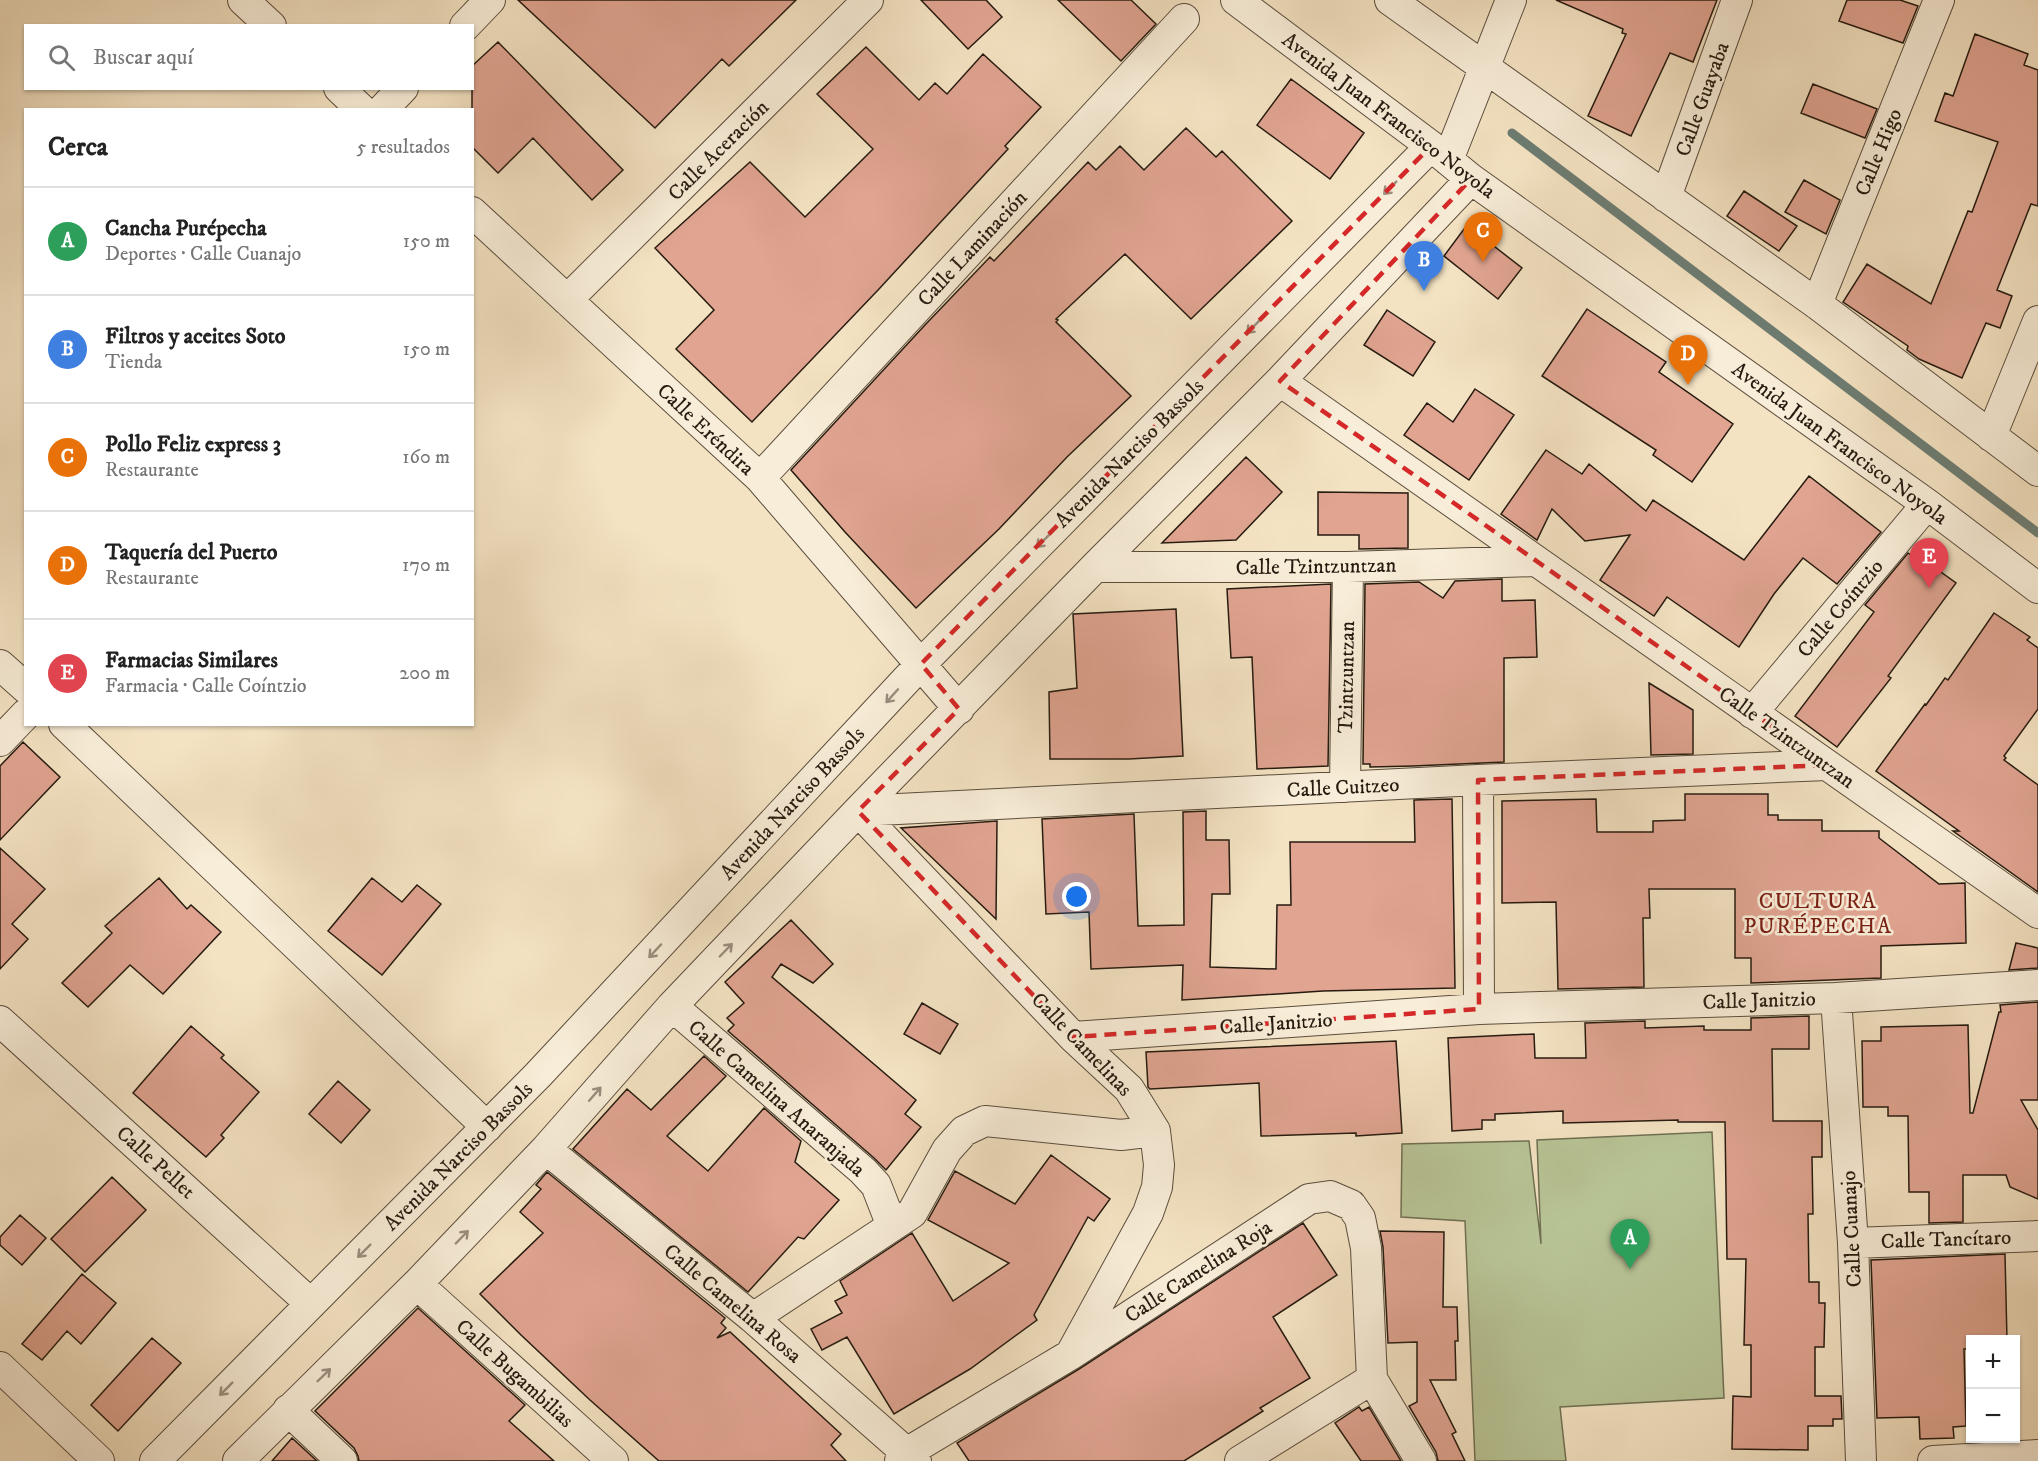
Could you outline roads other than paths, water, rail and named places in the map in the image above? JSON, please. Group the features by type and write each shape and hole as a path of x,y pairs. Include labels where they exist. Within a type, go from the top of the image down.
{"street":[{"path":"243,0 269,24"},
{"path":"467,24 490,0"},
{"name":"Calle Aceración","path":"567,300 868,0"},
{"name":"Avenida Juan Francisco Noyola","path":"1236,0 1450,162 1927,504 2038,588"},
{"path":"1390,0 1817,304 2038,471"},
{"path":"238,1461 417,1284 546,1149 672,1006 858,811 1280,381 1450,162 1511,0"},
{"name":"Calle Guayaba","path":"1666,197 1737,0"},
{"name":"Calle Higo","path":"1817,304 1939,0"},
{"name":"Calle Laminación","path":"760,478 1184,19"},
{"path":"341,90 360,108"},
{"path":"384,108 401,90"},
{"name":"Avenida Narciso Bassols","path":"154,1461 554,1058 921,664 1450,162"},
{"name":"Calle Eréndira","path":"474,214 760,478 960,709"},
{"path":"1991,436 2038,321"},
{"name":"Calle Tzintzuntzan","path":"1280,381 2038,913"},
{"name":"Calle Coíntzio","path":"1752,713 1927,504"},
{"name":"Calle Tzintzuntzan","path":"1095,567 1348,567 1536,561"},
{"name":"Tzintzuntzan","path":"1345,787 1348,567"},
{"path":"0,665 24,686"},
{"path":"0,741 24,716"},
{"path":"66,726 487,1127"},
{"name":"Calle Cuitzeo","path":"858,811 1827,765"},
{"path":"1478,780 1479,1009"},
{"name":"Calle Camelinas","path":"858,811 1073,1037 1129,1089 1155,1131 1159,1165 1158,1187 1148,1213 1070,1355"},
{"name":"Calle Janitzio","path":"1073,1037 1479,1009 1836,998 2038,985"},
{"name":"Calle Cuanajo","path":"1836,998 1853,1243 1861,1461"},
{"name":"Calle Camelina Anaranjada","path":"672,1006 863,1171 876,1185 892,1226"},
{"name":"Calle Pellet","path":"0,1021 311,1304"},
{"path":"753,1318 912,1213 947,1149 964,1131 985,1121 1121,1135 1155,1131"},
{"name":"Calle Camelina Rosa","path":"546,1149 753,1318 908,1458"},
{"name":"Calle Camelina Roja","path":"908,1458 1309,1199 1330,1196 1351,1205 1360,1218 1366,1248 1371,1379"},
{"name":"Calle Tancítaro","path":"1853,1243 2038,1236"},
{"name":"Calle Bugambilias","path":"417,1284 613,1461"},
{"path":"0,1367 99,1461"},
{"path":"1240,1461 1371,1379 1421,1461"},
{"path":"288,1410 342,1461"},
{"path":"1933,1461 2038,1455"}],"waterway":[{"path":"1512,133 2038,533"}],"place":[{"name":"Pollo Feliz express 3","path":"1483,262"},
{"name":"Filtros y aceites Soto","path":"1424,291"},
{"name":"Taquería del Puerto","path":"1688,385"},
{"name":"Farmacias Similares","path":"1929,588"},
{"name":"Cancha Purépecha","path":"1630,1269"}],"district":[{"name":"CULTURA PURÉPECHA","path":"1818,912"}]}
